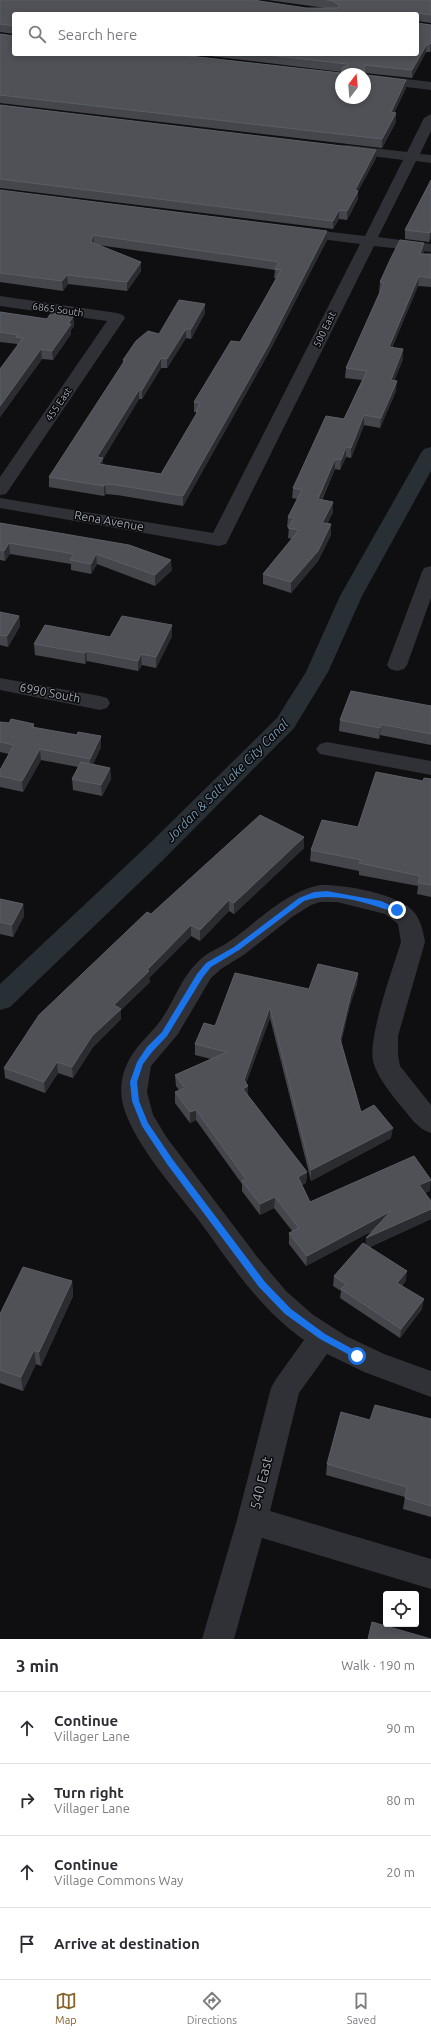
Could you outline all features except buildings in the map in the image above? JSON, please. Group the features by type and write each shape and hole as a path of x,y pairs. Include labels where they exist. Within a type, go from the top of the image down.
{"street":[{"path":"371,79 431,86"},
{"name":"500 East","path":"219,540 431,118"},
{"path":"333,147 431,159"},
{"path":"280,229 431,248"},
{"name":"6865 South","path":"0,301 117,318"},
{"name":"455 East","path":"0,490 117,318"},
{"name":"Rena Avenue","path":"0,503 219,540"},
{"path":"397,665 431,572"},
{"name":"6990 South","path":"0,684 100,703"},
{"path":"327,749 431,768"},
{"path":"431,1123 394,1076 386,1063 384,1050 386,1036 413,942 413,929 408,919 397,910 381,904 327,894 314,894 302,899 236,949 208,965 164,1034 149,1050 140,1064 134,1082 135,1101 144,1124 170,1162 262,1285 288,1312 322,1336 357,1356 385,1368 431,1384"},
{"name":"540 East","path":"218,1639 252,1520 286,1388 322,1336"},
{"path":"252,1520 431,1574"}],"waterway":[{"name":"Jordan & Salt Lake City Canal","path":"0,1000 154,854 286,723 317,672 351,596 431,453"}],"route":[{"path":"357,1356 322,1336 288,1312 262,1285 170,1162 144,1124 135,1101 134,1082 140,1064 149,1050 164,1034 208,965 236,949 302,899 314,894 327,894 381,904 397,910"}]}
